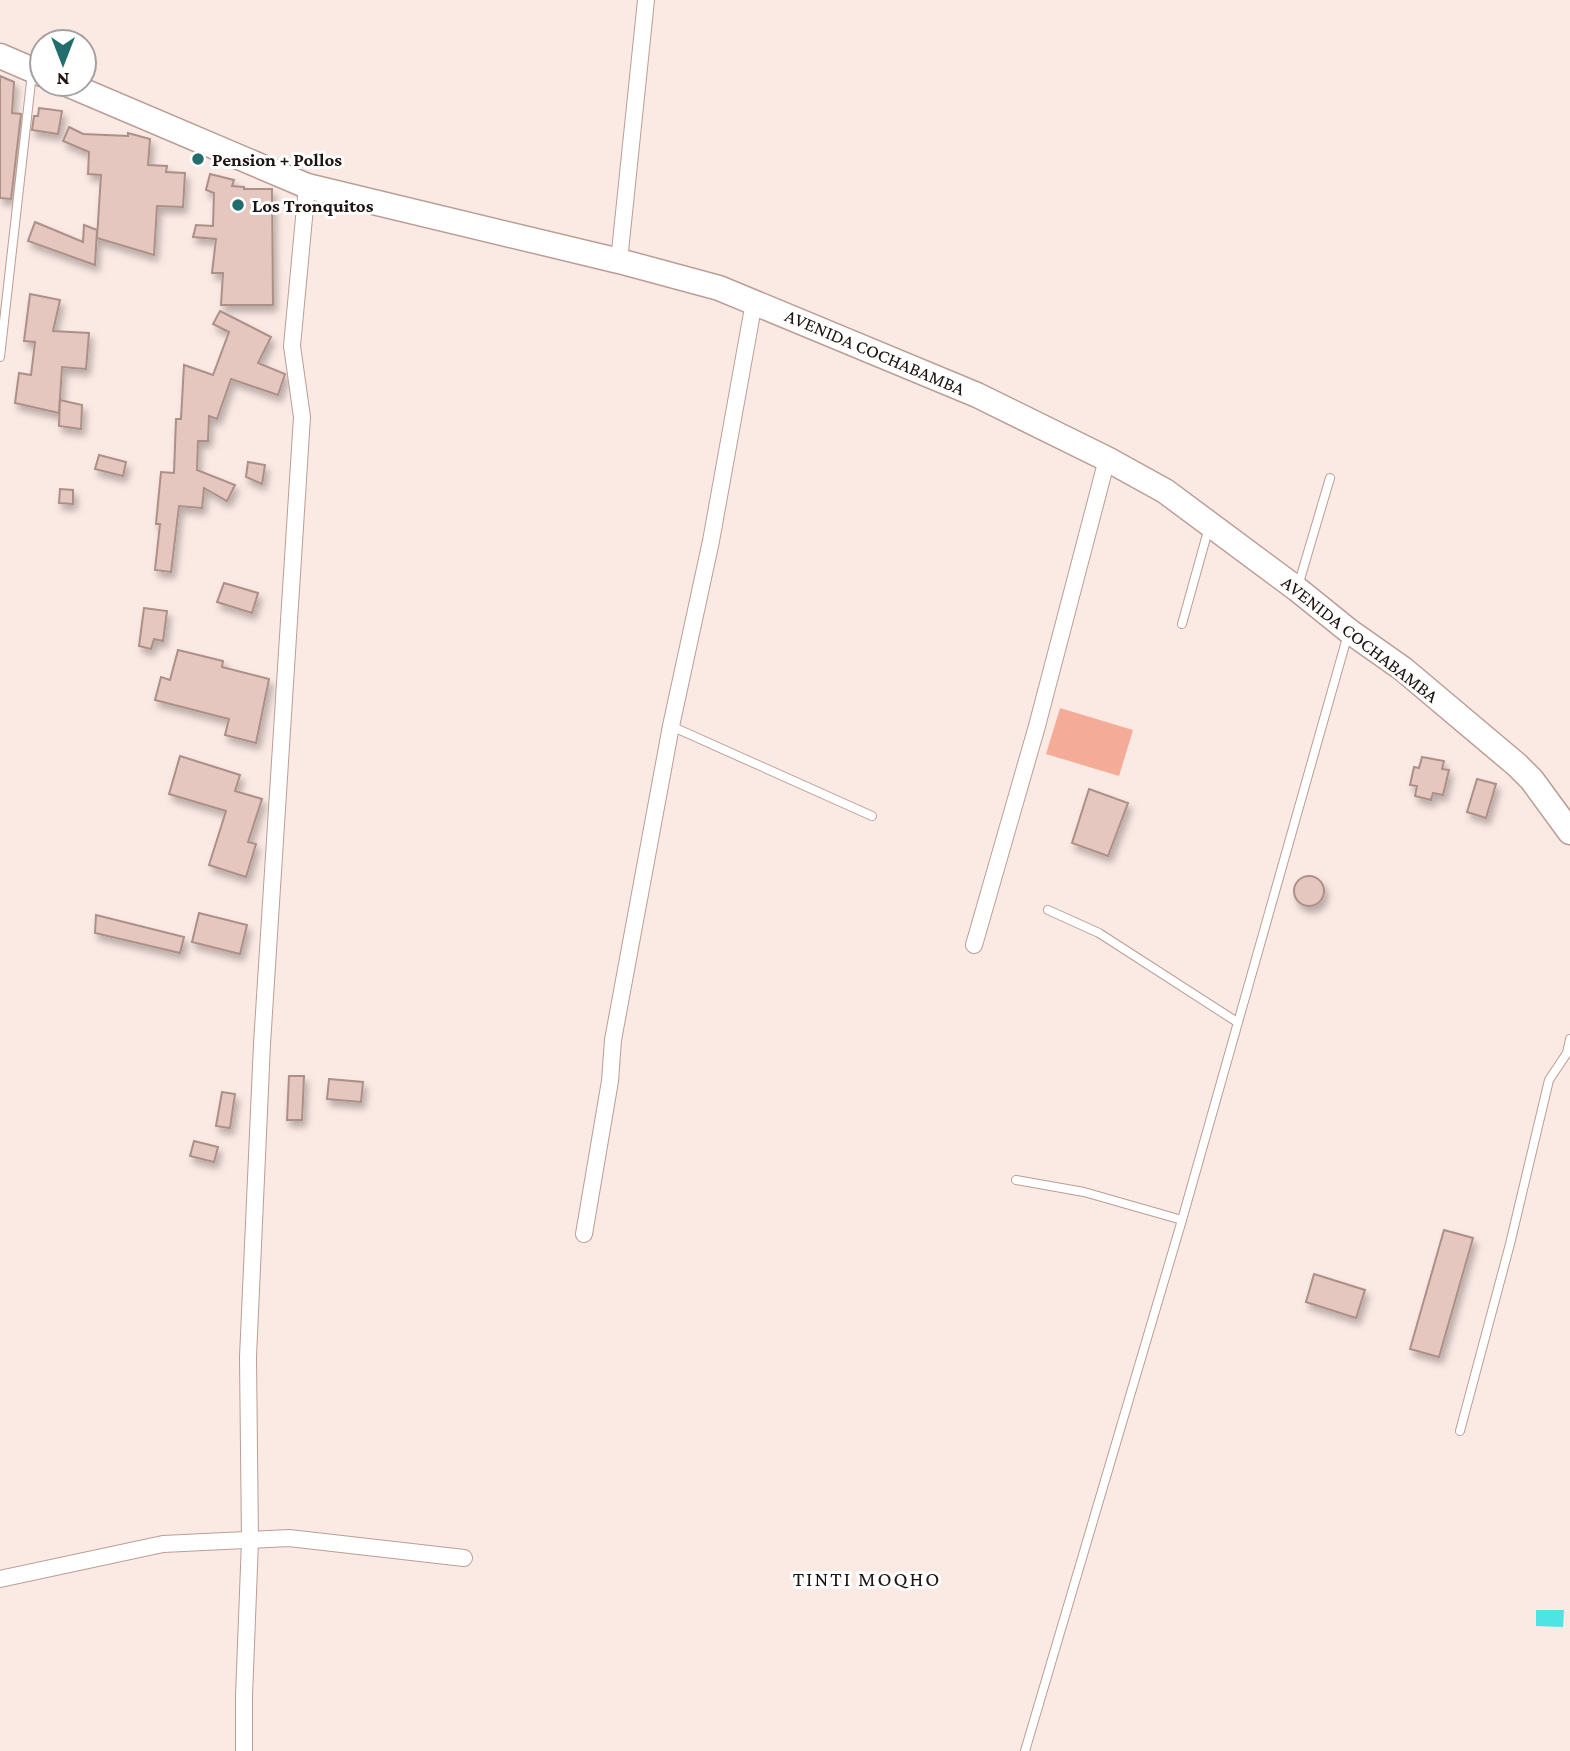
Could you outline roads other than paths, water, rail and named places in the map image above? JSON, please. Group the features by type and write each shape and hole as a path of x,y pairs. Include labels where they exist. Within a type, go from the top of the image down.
{"main road":[{"path":"0,56 28,67"},
{"name":"AVENIDA COCHABAMBA","path":"98,97 307,186 619,261 719,288 977,394 1165,491 1403,669 1517,765 1532,780 1570,832"}],"street":[{"path":"619,261 646,0"},
{"path":"244,1751 250,1541 248,1343 262,1044 302,417 292,346 307,186"},
{"path":"584,1234 610,1081 613,1040 671,726 711,541 754,302"},
{"path":"974,945 1038,726 1107,459"},
{"path":"0,1579 163,1544 289,1538 464,1558"}],"lane":[{"path":"0,357 34,98"},
{"path":"1297,589 1330,478"},
{"path":"1182,624 1210,525"},
{"path":"1025,1751 1182,1220 1349,631"},
{"path":"671,726 872,816"},
{"path":"1048,910 1099,933 1237,1023"},
{"path":"1460,1431 1510,1244 1549,1080 1567,1053 1570,1039"},
{"path":"1016,1180 1084,1192 1182,1220"}],"water":[{"path":"1536,1610 1564,1610 1563,1627 1536,1626"}],"place":[{"name":"Pension + Pollos","path":"198,159"},
{"name":"Los Tronquitos","path":"238,205"}],"district":[{"name":"TINTI MOQHO","path":"867,1579"}]}
